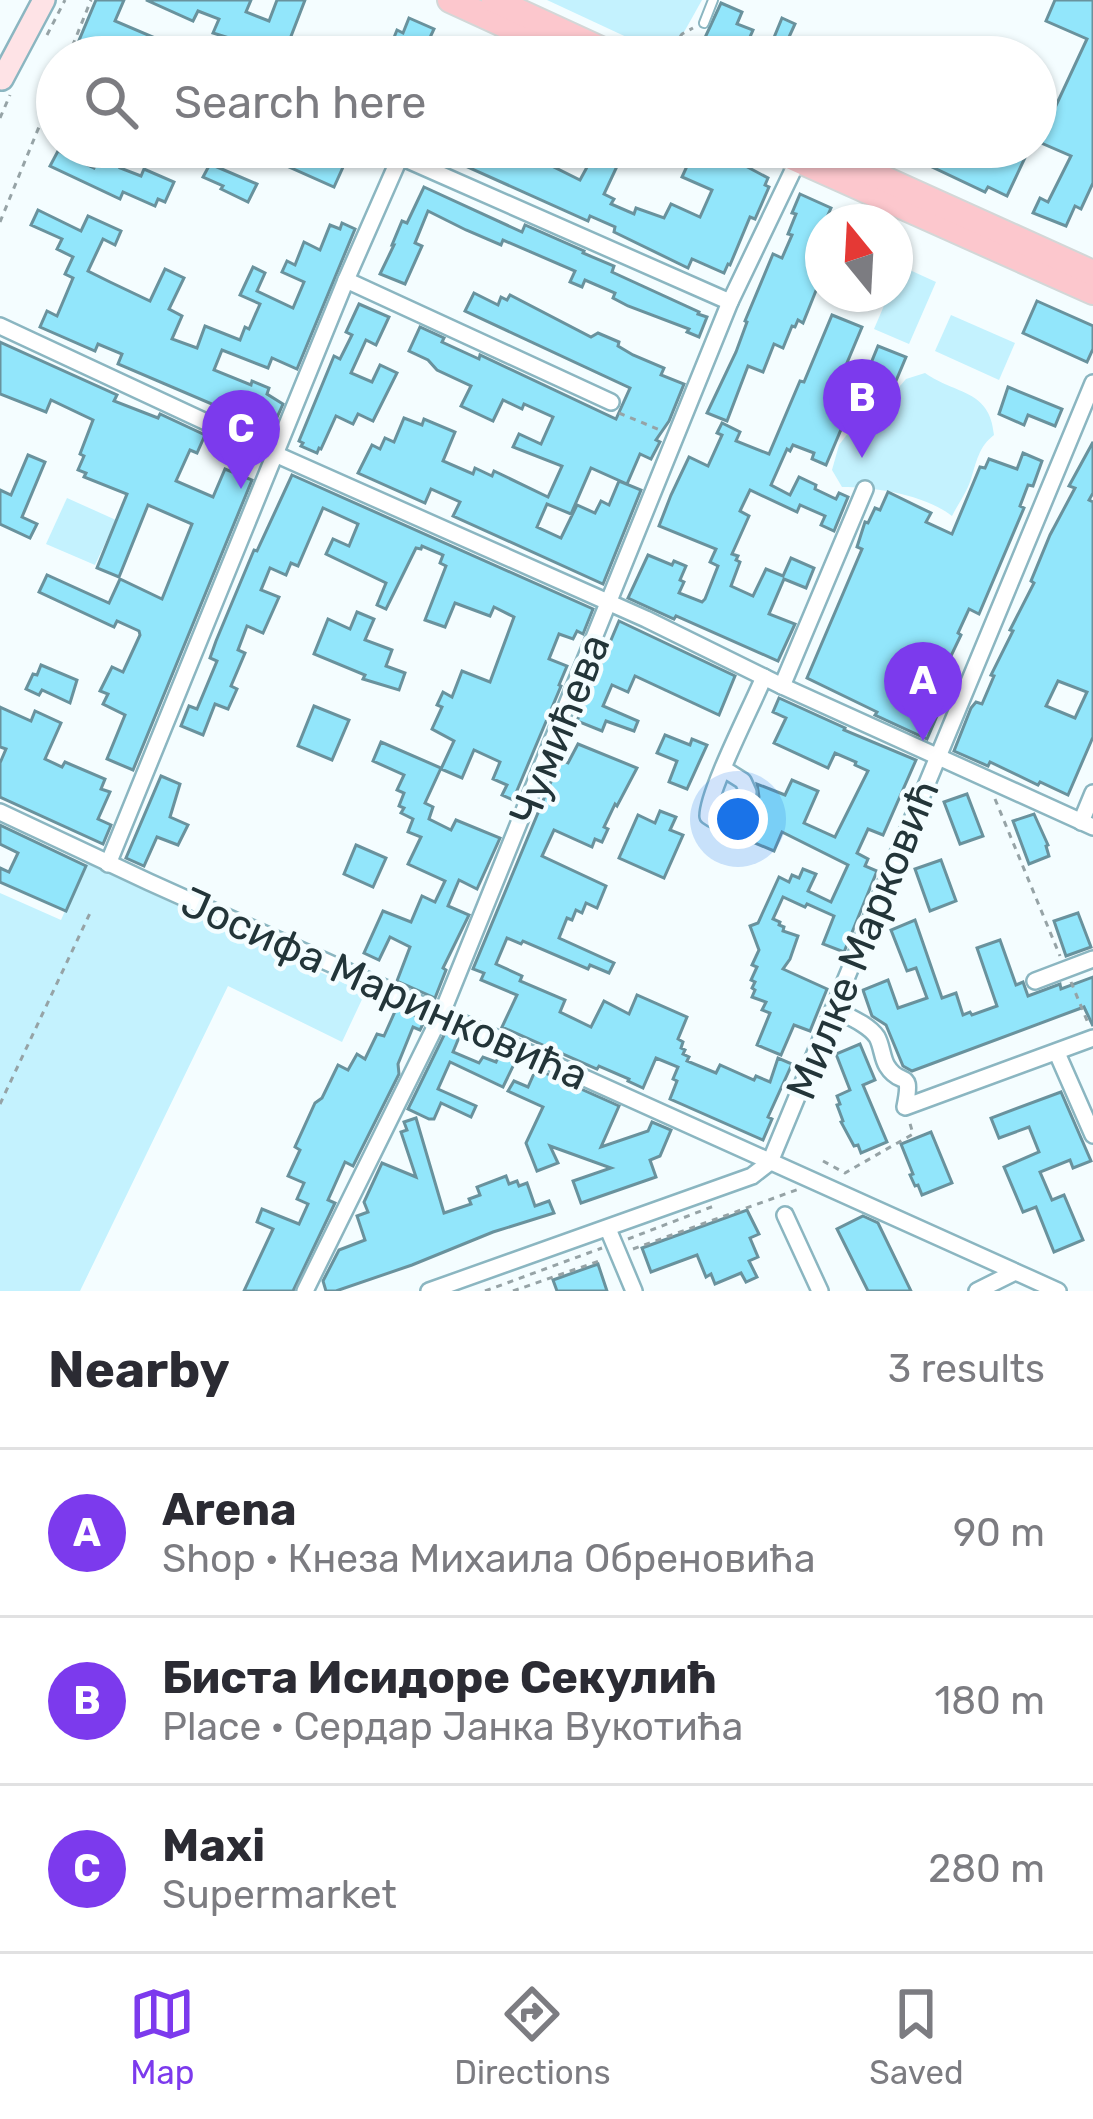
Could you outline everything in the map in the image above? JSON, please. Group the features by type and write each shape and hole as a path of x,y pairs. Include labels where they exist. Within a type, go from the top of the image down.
{"main road":[{"path":"450,0 528,36"},
{"path":"494,0 572,36"},
{"path":"835,168 1093,292"},
{"path":"840,168 1093,273"}],"street":[{"path":"1,81 31,0"},
{"path":"1,81 44,0"},
{"path":"108,863 395,168"},
{"path":"425,168 730,302"},
{"name":"Чумићева","path":"305,1291 442,1013 730,302 799,168"},
{"path":"346,280 610,402"},
{"path":"0,326 1087,825 1093,793"},
{"name":"Милке Марковић","path":"770,1162 1093,383"},
{"path":"782,686 866,489"},
{"path":"724,769 764,677"},
{"name":"Јосифа Маринковића","path":"0,812 1058,1291"},
{"path":"1036,981 1093,959"},
{"path":"834,1009 876,1036 887,1066 907,1081 905,1107"},
{"path":"905,1107 1093,1037"},
{"path":"1058,1053 1093,1135"},
{"path":"429,1291 614,1242 752,1176 770,1162"},
{"path":"785,1215 820,1291"},
{"path":"614,1242 634,1291"},
{"path":"977,1291 1015,1272"}],"lane":[{"path":"704,23 713,0"}],"path":[{"path":"76,36 91,0"},
{"path":"681,36 704,23"},
{"path":"0,221 36,134"},
{"path":"610,402 620,414 676,436"},
{"path":"986,779 1093,1037"},
{"path":"0,1104 91,911"},
{"path":"823,1161 845,1173 914,1133 905,1107"},
{"path":"513,1291 614,1242 801,1189 780,1182"},
{"path":"485,1291 714,1207"}],"shaded area":[{"path":"547,0 702,0 682,36 624,36"},
{"path":"913,271 936,282 909,344 874,329 881,312 913,312"},
{"path":"951,315 1015,343 999,380 935,351"},
{"path":"925,373 979,401 994,435 981,450 952,516 900,494 842,487 832,470 839,445 855,424 881,431 894,412 893,394 906,379"},
{"path":"67,498 116,520 95,565 46,544"},
{"path":"86,863 365,993 342,1042 228,986 80,1291 0,1291 0,893 61,920"}],"building":[{"path":"96,0 124,0 115,21 151,36 81,36"},
{"path":"146,0 251,0 246,12 269,21 277,0 305,0 291,36 223,36 213,33 219,19 198,11 193,21"},
{"path":"1055,0 1093,0 1093,183 1081,209 1075,206 1066,226 1033,213 1040,198 1048,202 1071,156 1057,150 1057,103 1087,39 1046,21"},
{"path":"721,3 742,12 737,24 753,30 750,36 706,36"},
{"path":"409,18 434,29 431,36 395,36 397,30 403,33"},
{"path":"782,18 795,24 789,36 775,36"},
{"path":"54,168 120,168 141,176 144,169 174,182 165,202 158,199 155,206 123,192 120,199"},
{"path":"208,168 219,168 257,184 248,202 203,177"},
{"path":"291,168 343,168 334,187"},
{"path":"470,168 556,168 580,180 587,168 616,168 604,194 614,199 611,204 634,214 636,208 664,218 671,204 700,217 712,190 682,177 686,168 749,168 768,178 765,185 769,187 755,219 750,217 724,273 692,259 688,268 614,232 615,227 590,216 588,221"},
{"path":"934,168 1020,168 1007,196 988,187 985,192"},
{"path":"424,187 522,232 525,225 584,251 614,266 612,272 699,312 707,317 699,337 628,306 613,298 615,293 585,280 582,287 570,282 575,271 503,240 501,245 428,211 415,243 422,246 405,284 380,274 402,221 407,223"},
{"path":"800,194 822,204 805,204 807,312 803,323 798,320 792,326 783,348 774,344 763,372 748,366 727,421 707,413 773,254 782,258 792,235 788,234 796,214 792,213"},
{"path":"38,210 81,231 88,216 121,231 115,245 103,239 88,271 150,301 165,269 184,278 169,309 182,316 172,339 197,348 205,326 240,340 245,327 249,329 260,304 240,295 253,267 265,273 257,291 293,308 304,282 282,272 287,261 295,265 304,242 320,250 330,225 340,229 342,223 355,229 297,369 272,358 268,368 222,350 214,370 269,388 267,394 283,404 274,424 249,414 247,420 225,412 118,364 122,354 98,344 95,351 40,327 47,311 57,316 73,278 65,274 73,257 57,249 62,239 31,225"},
{"path":"474,293 498,305 501,297 507,300 510,295 591,337 598,333 619,342 618,346 633,355 664,368 661,375 684,384 651,459 640,454 627,484 591,468 571,514 547,504 537,527 561,538 577,505 595,513 601,501 609,505 619,481 641,490 603,584 453,516 460,502 431,489 425,503 358,473 372,445 380,449 385,438 394,442 404,418 422,425 424,419 455,432 443,461 473,474 475,468 492,476 494,471 548,497 562,466 513,447 519,434 541,444 553,417 503,400 493,421 461,406 471,386 409,351 420,327 444,338 442,342 616,419 630,388 465,311"},
{"path":"1037,301 1093,326 1093,349 1087,362 1023,333"},
{"path":"359,304 389,317 376,345 366,340 351,373 372,382 380,365 397,373 373,421 358,414 353,424 336,416 317,453 299,441 334,356 340,359 352,335 346,332"},
{"path":"832,315 862,327 839,382 860,390 878,346 906,357 881,427 848,413 826,465 812,459 814,453 793,445 771,485 790,495 799,477 836,499 839,493 848,497 834,531 821,525 825,516 800,505 797,512 750,490 740,511 749,516 732,554 740,562 731,586 753,596 766,569 783,576 791,558 814,568 806,588 784,579 769,614 795,624 778,661 628,598 648,555 686,566 679,593 705,599 718,566 710,562 716,549 659,526 671,495 689,457 708,466 722,435 717,433 722,423 740,432 736,441 769,454"},
{"path":"0,342 117,395 114,401 158,418 160,414 205,435 197,453 190,450 176,481 213,497 225,469 252,480 133,770 107,759 125,715 103,704 108,694 100,691 112,667 123,672 139,631 117,621 114,627 39,592 47,575 109,603 120,579 162,599 192,524 148,505 119,577 97,568 127,494 84,477 86,473 78,470 93,420 51,400 46,412 0,394"},
{"path":"1008,387 1062,409 1055,426 1028,415 1024,425 999,414"},
{"path":"1093,442 1089,500 1093,502 1093,737 1068,795 954,751 971,708 976,702 982,704 1050,535 1075,488 1069,486","holes":["1058,681 1087,692 1075,718 1046,706"]},
{"path":"1023,453 1042,461 1033,486 1028,485 1020,506 1024,508 979,614 969,609 958,633 938,683 949,688 927,739 807,678 862,549 857,547 865,522 875,508 880,510 888,492 931,513 926,522 952,534 980,467 985,468 989,459 1017,469"},
{"path":"28,455 45,462 22,517 37,524 30,538 0,524 0,490 11,495"},
{"path":"292,475 593,609 583,634 577,631 573,639 559,634 549,659 567,666 513,800 502,795 507,785 493,779 500,762 474,750 462,778 441,769 454,741 432,729 443,692 452,697 462,671 490,682 514,617 494,607 490,616 455,603 445,627 425,620 446,566 440,563 443,555 422,546 416,548 386,609 377,605 386,583 326,554 333,539 349,546 358,524 323,508 298,566 291,563 286,575 270,568 261,590 279,597 263,633 247,626 238,650 245,653 231,686 237,689 228,709 215,704 203,735 181,726 189,706 197,709 217,661 210,658 216,641"},
{"path":"357,612 374,619 365,640 392,650 386,666 405,673 399,690 363,679 365,675 314,654 328,619 350,629"},
{"path":"619,621 735,676 719,715 635,676 628,692 612,685 603,706 638,721 634,731 606,721 602,731 577,721"},
{"path":"41,665 77,680 70,703 42,690 39,695 26,689"},
{"path":"779,698 916,760 883,835 868,829 857,853 868,859 865,866 877,871 844,952 823,944 834,916 783,897 773,919 783,931 798,936 783,969 827,989 810,1031 794,1025 781,1055 757,1045 770,1013 762,1010 766,1002 752,997 755,982 751,980 757,967 752,965 759,950 750,926 758,923 779,877 789,882 792,875 799,878 803,869 816,874 808,891 831,902 848,865 782,832 774,851 736,835 759,797 757,784 785,795 792,780 818,791 804,823 835,837 868,771 835,753 828,768 774,743 786,718 773,712"},
{"path":"314,706 349,720 332,760 298,746"},
{"path":"0,707 31,721 35,711 61,723 45,759 105,779 101,789 110,792 98,819 111,825 103,844 0,797 0,763 6,749 0,747"},
{"path":"665,735 690,745 692,739 707,745 687,789 669,782 677,761 657,753"},
{"path":"381,742 441,768 425,803 433,807 429,819 451,830 456,820 500,838 477,889 459,880 448,906 469,915 443,968 435,998 397,981 410,947 390,937 379,960 364,953 383,911 411,922 422,896 435,902 445,881 408,864 421,837 408,832 413,819 401,813 404,808 399,806 404,793 397,790 404,775 373,761"},
{"path":"578,744 637,768 604,827 608,829 602,842 595,839 592,847 554,830 542,856 606,886 597,908 586,903 582,913 576,910 559,938 614,963 609,973 590,965 588,969 507,938 496,964 522,976 520,981 565,1000 560,1012 591,1027 604,1001 629,1014 637,995 687,1017 678,1039 683,1042 683,1054 689,1057 687,1061 716,1073 720,1065 770,1082 778,1058 792,1064 763,1140 670,1099 678,1067 656,1058 643,1088 502,1027 517,995 481,980 484,973 473,969 560,760 568,763"},
{"path":"161,776 180,784 170,817 188,825 178,845 157,837 144,866 126,858"},
{"path":"967,794 983,836 960,844 944,802"},
{"path":"660,811 676,817 670,830 683,835 664,878 619,858 638,815 655,823"},
{"path":"1034,814 1049,856 1029,864 1013,821"},
{"path":"0,825 86,866 66,911 0,882 0,868 9,872 18,853 0,844"},
{"path":"356,845 386,858 373,887 344,874"},
{"path":"941,860 956,901 930,911 915,869"},
{"path":"1078,913 1091,947 1066,956 1054,921"},
{"path":"915,920 942,998 956,993 963,1015 997,1006 977,948 1000,940 1016,985 1023,982 1028,996 1093,977 1093,1026 1084,1007 912,1071 903,1066 886,1025 872,1016 863,990 888,980 898,1008 927,998 916,968 907,971 891,930"},
{"path":"397,1007 425,1020 420,1030 413,1027 398,1064 399,1074 353,1166 345,1162 328,1200 335,1203 293,1291 244,1291 273,1229 257,1222 262,1209 299,1224 308,1204 297,1199 304,1183 288,1176 315,1103 338,1065 348,1070 357,1054 365,1059 377,1034 384,1036"},
{"path":"447,1029 460,1035 453,1052 479,1063 483,1057 496,1062 500,1053 516,1060 503,1087 450,1062 438,1089 476,1106 471,1117 441,1103 434,1119 429,1119 408,1109"},
{"path":"860,1044 875,1080 863,1085 887,1142 861,1153 841,1122 837,1096 850,1090 836,1054"},
{"path":"536,1069 619,1106 601,1147 648,1131 652,1122 671,1130 660,1156 650,1160 656,1177 581,1203 573,1181 611,1168 550,1146 558,1163 537,1171 526,1143 543,1107 508,1091 514,1081 528,1087"},
{"path":"1061,1092 1091,1161 1073,1168 1070,1160 1040,1172 1052,1200 1064,1195 1083,1240 1054,1252 1036,1207 1023,1212 1004,1167 1039,1152 1029,1127 999,1138 991,1118"},
{"path":"416,1118 444,1213 471,1204 469,1199 480,1195 477,1187 506,1176 509,1184 527,1183 535,1206 549,1201 554,1213 326,1291 323,1281 339,1250 365,1240 357,1216 368,1212 364,1202 382,1163 416,1177 401,1132 407,1130 404,1122"},
{"path":"931,1132 952,1183 922,1195 901,1144"},
{"path":"747,1210 759,1234 750,1238 758,1257 749,1261 757,1277 746,1282 741,1273 715,1284 711,1274 706,1277 697,1255 651,1272 642,1248"},
{"path":"863,1216 878,1223 911,1291 868,1291 837,1229"},
{"path":"598,1264 607,1291 557,1291 553,1280"}],"place":[{"name":"Биста Исидоре Секулић","path":"862,458"},
{"name":"Maxi","path":"241,489"},
{"name":"Arena","path":"923,741"}]}
